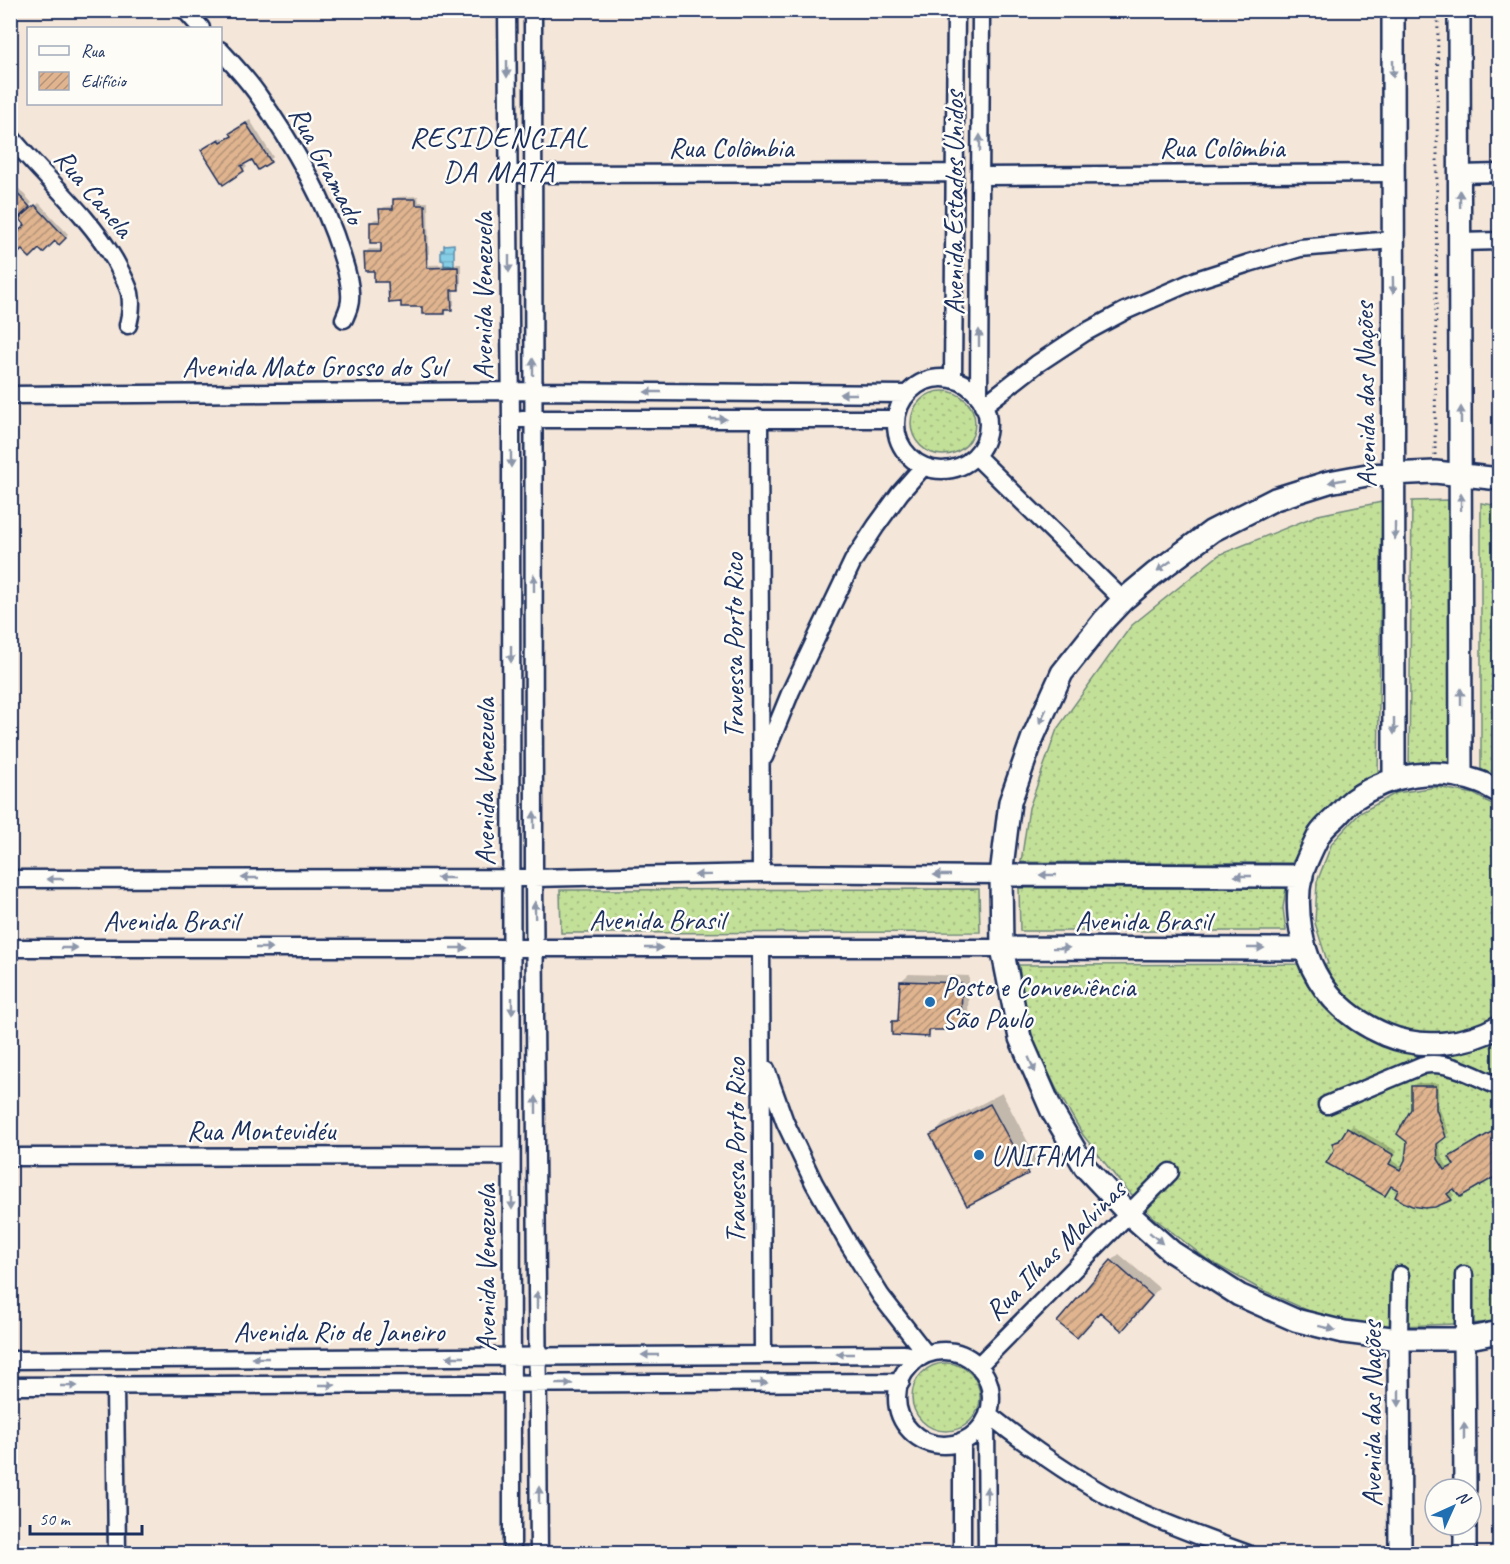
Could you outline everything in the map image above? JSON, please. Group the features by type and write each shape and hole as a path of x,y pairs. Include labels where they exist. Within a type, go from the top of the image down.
{"main road":[{"name":"Avenida das Nações","path":"1393,10 1394,779"},
{"path":"1459,10 1461,777"},
{"path":"1500,479 1435,472 1367,475 1329,482 1275,499 1212,531 1154,574 1123,600 1104,620 1062,673 1033,737 1010,802 1001,875 1002,948 1020,1038 1052,1111 1085,1167 1128,1213 1172,1252 1239,1295 1294,1320 1344,1332 1399,1339 1464,1339 1500,1332"},
{"path":"1500,792 1479,782 1449,774 1421,774 1394,779 1352,800 1320,833 1302,876 1298,913 1304,949 1323,987 1337,1003 1371,1029 1412,1042 1433,1053 1452,1042 1472,1038 1500,1026"},
{"name":"Avenida Brasil","path":"1001,875 1302,876"},
{"name":"Avenida Brasil","path":"1002,948 1304,949"},
{"name":"Avenida das Nações","path":"1399,1339 1400,1554"},
{"path":"1464,1339 1465,1477"},
{"path":"1465,1537 1465,1554"}],"street":[{"path":"185,10 200,27"},
{"name":"Avenida Venezuela","path":"507,10 511,419 512,1554"},
{"name":"Avenida Venezuela","path":"533,10 534,878 539,1554"},
{"name":"Avenida Estados Unidos","path":"953,380 956,10"},
{"name":"Avenida Estados Unidos","path":"981,10 981,401"},
{"name":"Rua Gramado","path":"222,52 256,92 288,140 314,186 347,271 351,291 350,306 344,319"},
{"name":"Rua Canela","path":"10,136 103,240 130,292 132,309 128,325"},
{"name":"Rua Colômbia","path":"508,174 954,173"},
{"name":"Rua Colômbia","path":"980,176 1393,173"},
{"path":"1460,174 1500,173"},
{"path":"981,401 1084,333 1125,311 1196,280 1300,248 1392,240"},
{"path":"1461,242 1500,241"},
{"path":"940,378 953,380 972,390 981,401 986,412 988,428 984,443 976,456 964,465 951,470 937,471 923,467 903,450 897,438 896,418 906,394 916,386 927,380 940,378"},
{"name":"Avenida Mato Grosso do Sul","path":"10,395 510,392 906,394"},
{"name":"Travessa Porto Rico","path":"759,418 761,873"},
{"path":"511,419 896,418"},
{"path":"976,456 1123,600"},
{"path":"760,766 791,691 854,561 900,493 923,467"},
{"name":"Avenida Brasil","path":"10,879 534,878 761,873 1001,875"},
{"name":"Avenida Brasil","path":"10,948 1002,948"},
{"name":"Travessa Porto Rico","path":"761,948 763,1354"},
{"path":"1327,1105 1423,1065 1433,1053 1445,1065 1500,1087"},
{"path":"762,1056 785,1122 814,1183 881,1296 923,1356"},
{"name":"Rua Montevidéu","path":"10,1157 512,1156"},
{"name":"Rua Ilhas Malvinas","path":"978,1366 1170,1172"},
{"name":"Avenida das Nações","path":"1399,1339 1400,1275"},
{"path":"1464,1275 1464,1339"},
{"path":"987,1416 980,1428 962,1441 953,1444 925,1441 904,1422 899,1409 897,1390 905,1372 912,1364 923,1356 937,1352 953,1352 968,1358 983,1372 988,1382 991,1398 987,1416 987,1554"},
{"name":"Avenida Rio de Janeiro","path":"10,1360 763,1354 923,1356"},
{"name":"Avenida Rio de Janeiro","path":"10,1386 901,1382"},
{"path":"115,1386 117,1554"},
{"path":"987,1416 1075,1477 1132,1508 1182,1530 1248,1554"},
{"path":"962,1441 962,1554"}],"path":[{"path":"1435,472 1438,10"}],"green space":[{"path":"943,391 961,397 969,405 975,423 969,441 961,449 943,455 925,449 917,441 911,423 917,405 925,397"},
{"path":"1448,500 1452,768 1409,767 1412,501"},
{"path":"1382,502 1378,777 1312,831 1292,863 1021,862 1029,808 1057,729 1131,626 1219,555 1318,515"},
{"path":"1481,503 1499,506 1499,780 1481,769"},
{"path":"1437,787 1474,794 1499,808 1499,1320 1483,1323 1372,1327 1320,1316 1258,1288 1208,1260 1154,1218 1119,1181 1083,1135 1057,1090 1034,1043 1022,991 1019,965 1328,964 1315,923 1317,882 1332,843 1360,813 1396,793"},
{"path":"1019,888 1286,888 1283,908 1286,931 1020,931"},
{"path":"979,889 980,932 561,933 560,890"},
{"path":"946,1363 959,1366 970,1373 977,1384 980,1397 977,1410 970,1421 959,1428 946,1431 933,1428 922,1421 915,1410 912,1397 915,1384 922,1373 933,1366"}],"water":[{"path":"454,244 454,266 444,266 444,261 441,260 441,250 444,250 444,245"}],"building":[{"path":"246,123 271,162 258,170 252,160 241,166 244,171 223,185 201,150 219,139 221,142 232,136 230,133"},
{"path":"10,186 30,207 10,226"},
{"path":"393,199 416,199 416,205 425,205 427,268 458,267 459,290 451,290 452,310 445,310 445,314 422,314 422,307 401,307 401,302 389,303 388,282 374,282 374,271 365,271 364,252 381,252 381,243 370,243 370,222 380,222 379,209 393,209"},
{"path":"35,205 66,238 59,245 55,241 43,253 39,249 30,258 22,250 10,261 10,239 25,225 19,219"},
{"name":"Posto e Conveniência São Paulo","path":"900,981 962,983 961,1025 946,1024 946,1030 929,1030 929,1037 892,1035 892,1021 898,1021"},
{"path":"1411,1086 1436,1086 1436,1109 1446,1137 1437,1144 1438,1159 1445,1170 1454,1165 1449,1157 1498,1128 1500,1131 1500,1174 1460,1197 1454,1189 1447,1194 1452,1200 1435,1207 1425,1208 1412,1206 1395,1197 1398,1190 1391,1186 1385,1196 1326,1163 1334,1150 1332,1143 1339,1141 1347,1128 1394,1155 1389,1164 1400,1170 1405,1160 1407,1142 1397,1134 1411,1109"},
{"name":"UNIFAMA","path":"990,1104 1028,1174 967,1206 930,1135"},
{"path":"1111,1260 1152,1296 1122,1331 1100,1312 1077,1338 1057,1322"}],"place":[{"name":"Posto e Conveniência São Paulo","path":"930,1002"},
{"name":"UNIFAMA","path":"979,1155"}],"district":[{"name":"RESIDENCIAL DA MATA","path":"499,154"}]}
